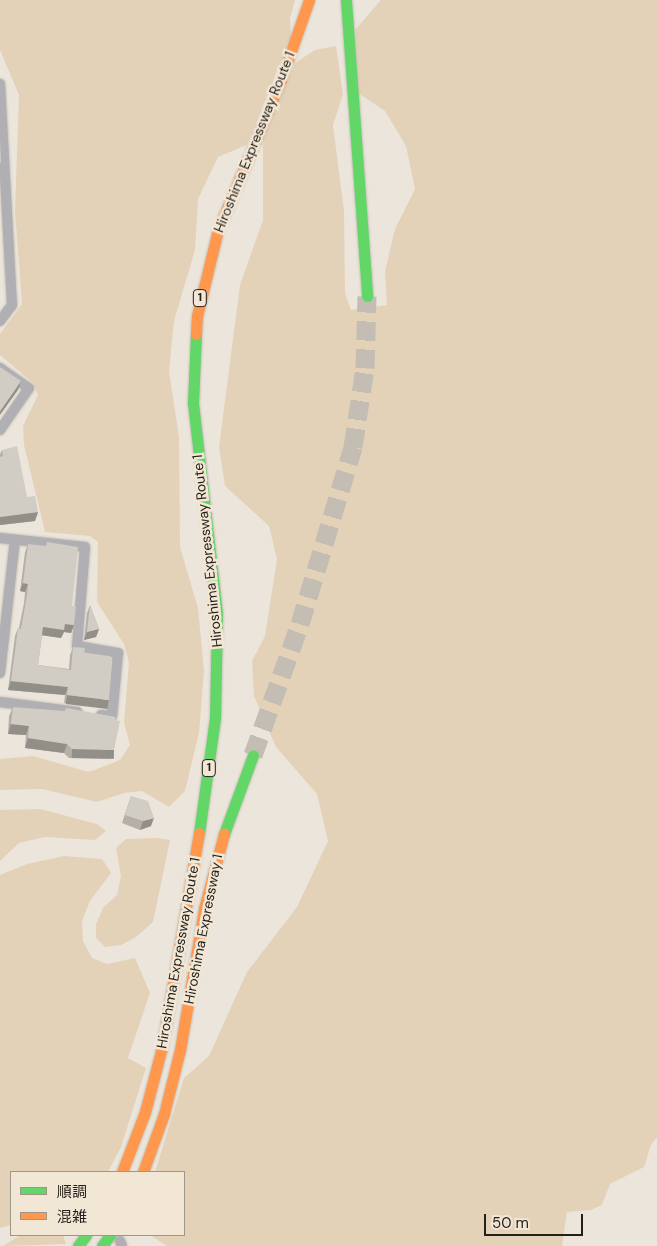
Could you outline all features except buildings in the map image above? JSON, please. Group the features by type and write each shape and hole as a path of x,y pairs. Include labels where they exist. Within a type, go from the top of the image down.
{"highway":[{"name":"Hiroshima Expressway Route 1","path":"122,1171 145,1112 162,1047 205,799 217,689 217,615 195,435 192,373 197,316 213,244 242,167 281,80 309,0"},
{"path":"346,0 351,101 367,296"},
{"name":"Hiroshima Expressway 1","path":"180,1050 210,881 228,819 253,755"},
{"name":"Hiroshima Expressway Route 1","path":"143,1171 164,1114 180,1050"},
{"path":"102,1246 117,1240"}],"street":[{"path":"0,84 3,182 12,305 0,321"},
{"path":"0,368 29,388 0,430"},
{"path":"0,538 85,547 77,646 118,653 112,716 0,702"},
{"path":"0,672 16,540"}],"shaded area":[{"path":"0,0 295,0 290,18 291,36 247,145 218,157 198,199 195,250 174,321 169,371 179,437 180,547 198,608 204,671 199,733 185,791 169,807 142,791 124,793 97,802 42,789 0,790 0,759 33,756 89,772 120,760 130,745 124,723 129,663 124,644 97,602 98,542 90,536 45,532 24,445 23,426 38,395 34,384 0,355 0,334 22,304 15,211 19,95 0,50"},
{"path":"381,0 657,0 657,1137 651,1145 644,1167 610,1184 602,1205 591,1210 567,1212 562,1246 167,1246 152,1236 185,1236 185,1171 155,1171 184,1078 209,1056 247,972 297,907 328,841 317,794 276,747 254,696 252,661 265,636 277,559 269,526 225,486 219,447 240,285 263,220 263,139 295,63 315,50 336,46 343,94 333,125 344,211 345,293 351,310 387,305 385,271 395,229 415,189 406,146 385,111 358,93 355,30"},
{"path":"40,809 97,824 106,831 95,840 45,837 19,843 0,861 0,810"},
{"path":"158,838 170,840 153,922 136,937 121,945 105,947 96,938 96,924 103,908 117,895 121,876 116,848 126,839"},
{"path":"64,856 102,859 111,873 90,901 82,921 83,941 92,958 107,964 135,958 150,993 128,1058 146,1068 121,1147 109,1171 10,1171 10,1225 0,1228 0,875 27,864"},
{"path":"19,1236 63,1236 66,1244 3,1246"}],"tunnel":[{"path":"253,755 300,624 353,447 365,368 367,296"}],"traffic: fast":[{"path":"346,0 367,296"},
{"path":"196,334 193,403 217,615 215,718 199,833"},
{"path":"224,834 253,755"},
{"path":"78,1246 85,1236"},
{"path":"102,1246 109,1236"}],"traffic: slow":[{"path":"196,334 197,316 218,230 281,80 309,0"},
{"path":"122,1171 145,1112 162,1047 199,833"},
{"path":"143,1171 164,1114 180,1050 204,909 224,834"}]}
